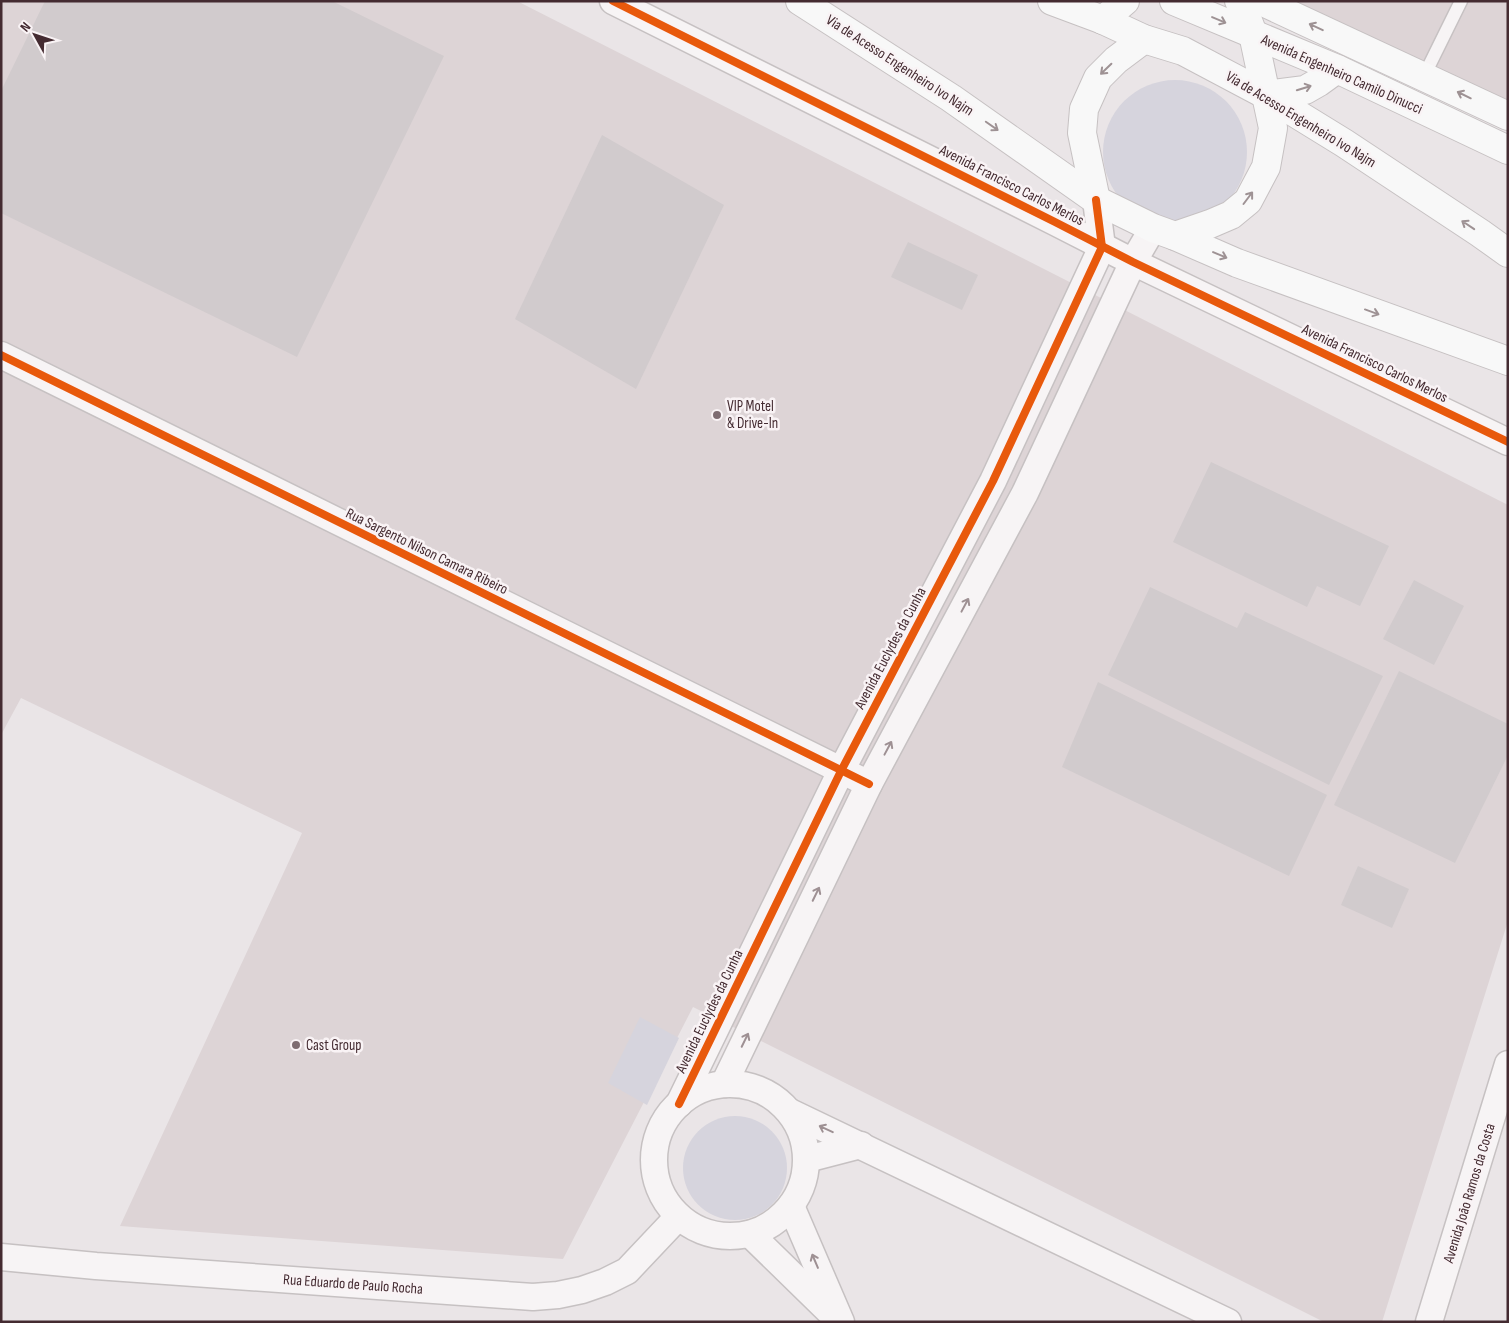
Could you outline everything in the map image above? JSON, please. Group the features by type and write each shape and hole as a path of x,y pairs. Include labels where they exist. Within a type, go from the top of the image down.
{"main road":[{"name":"Via de Acesso Engenheiro Ivo Najm","path":"800,1 951,98 1096,200 1164,232"},
{"name":"Via de Acesso Engenheiro Ivo Najm","path":"1052,1 1104,20 1144,39 1183,52 1266,94 1344,143 1508,253"},
{"path":"1104,20 1126,1"},
{"name":"Avenida Engenheiro Camilo Dinucci","path":"1174,1 1337,69 1508,150"},
{"path":"1164,232 1210,224 1231,215 1248,200 1266,167 1273,128 1253,34 1239,1"},
{"name":"Avenida Engenheiro Camilo Dinucci","path":"1261,1 1508,116"},
{"path":"1096,200 1082,133 1084,108 1098,78 1116,60 1144,39"},
{"path":"1266,94 1305,90 1337,69"},
{"path":"1164,232 1237,263 1508,361"}],"street":[{"name":"Avenida Francisco Carlos Merlos","path":"613,1 1056,222 1102,247 1508,442"},
{"path":"1096,200 1102,247"},
{"path":"724,1084 869,784 1025,493 1133,262 1164,232"},
{"name":"Avenida Euclydes da Cunha","path":"679,1104 841,771 993,481 1102,247"},
{"name":"Rua Sargento Nilson Camara Ribeiro","path":"1,355 869,784"},
{"path":"993,481 1025,493"},
{"name":"Avenida João Ramos da Costa","path":"1430,1322 1508,1064"},
{"path":"790,1112 803,1134 807,1159 803,1184 791,1206 773,1224 750,1234 725,1237 700,1231 678,1217 663,1197 655,1174 655,1148 663,1124 679,1104 700,1090 724,1084 749,1086 772,1096 790,1112 1228,1322"},
{"path":"807,1159 861,1145"},
{"path":"791,1206 840,1322"},
{"name":"Rua Eduardo de Paulo Rocha","path":"1,1257 106,1267 533,1297 558,1295 582,1290 605,1282 627,1271 678,1217"},
{"path":"750,1234 840,1322"}],"lane":[{"path":"1424,76 1461,1"}],"shaded area":[{"path":"1,1 517,1 1508,505 1508,921 1382,1322 1324,1322 693,1007 563,1259 120,1226 302,833 21,698 1,735"},
{"path":"1289,1 1508,1 1508,106"},
{"path":"1175,80 1202,86 1215,92 1226,101 1235,112 1241,125 1247,152 1241,179 1235,192 1226,203 1215,212 1202,218 1175,224 1148,218 1135,212 1124,203 1115,192 1109,179 1103,152 1109,125 1115,112 1124,101 1135,92 1148,86"},
{"path":"640,1017 679,1038 647,1105 608,1083"},
{"path":"735,1116 755,1120 772,1131 783,1148 787,1168 783,1188 772,1205 755,1216 735,1220 715,1216 698,1205 687,1188 683,1168 687,1148 698,1131 715,1120"}],"building":[{"path":"45,1 332,1 444,56 297,357 1,213 1,91"},
{"path":"602,135 724,205 636,389 515,319"},
{"path":"908,242 978,275 962,310 891,277"},
{"path":"1211,462 1389,546 1360,606 1317,586 1307,607 1173,542"},
{"path":"1414,580 1464,606 1434,665 1383,639"},
{"path":"1150,587 1237,628 1245,612 1383,676 1329,785 1108,675"},
{"path":"1399,671 1508,724 1508,755 1455,863 1334,805"},
{"path":"1098,682 1327,795 1289,876 1062,767"},
{"path":"1358,866 1409,889 1392,928 1341,905"}],"cycle path":[{"path":"613,1 1133,262 1508,442"},
{"path":"679,1104 841,771 993,481 1102,247 1096,200"},
{"path":"1,355 869,784"}],"place":[{"name":"VIP Motel & Drive-In","path":"717,415"},
{"name":"Cast Group","path":"296,1045"}]}
